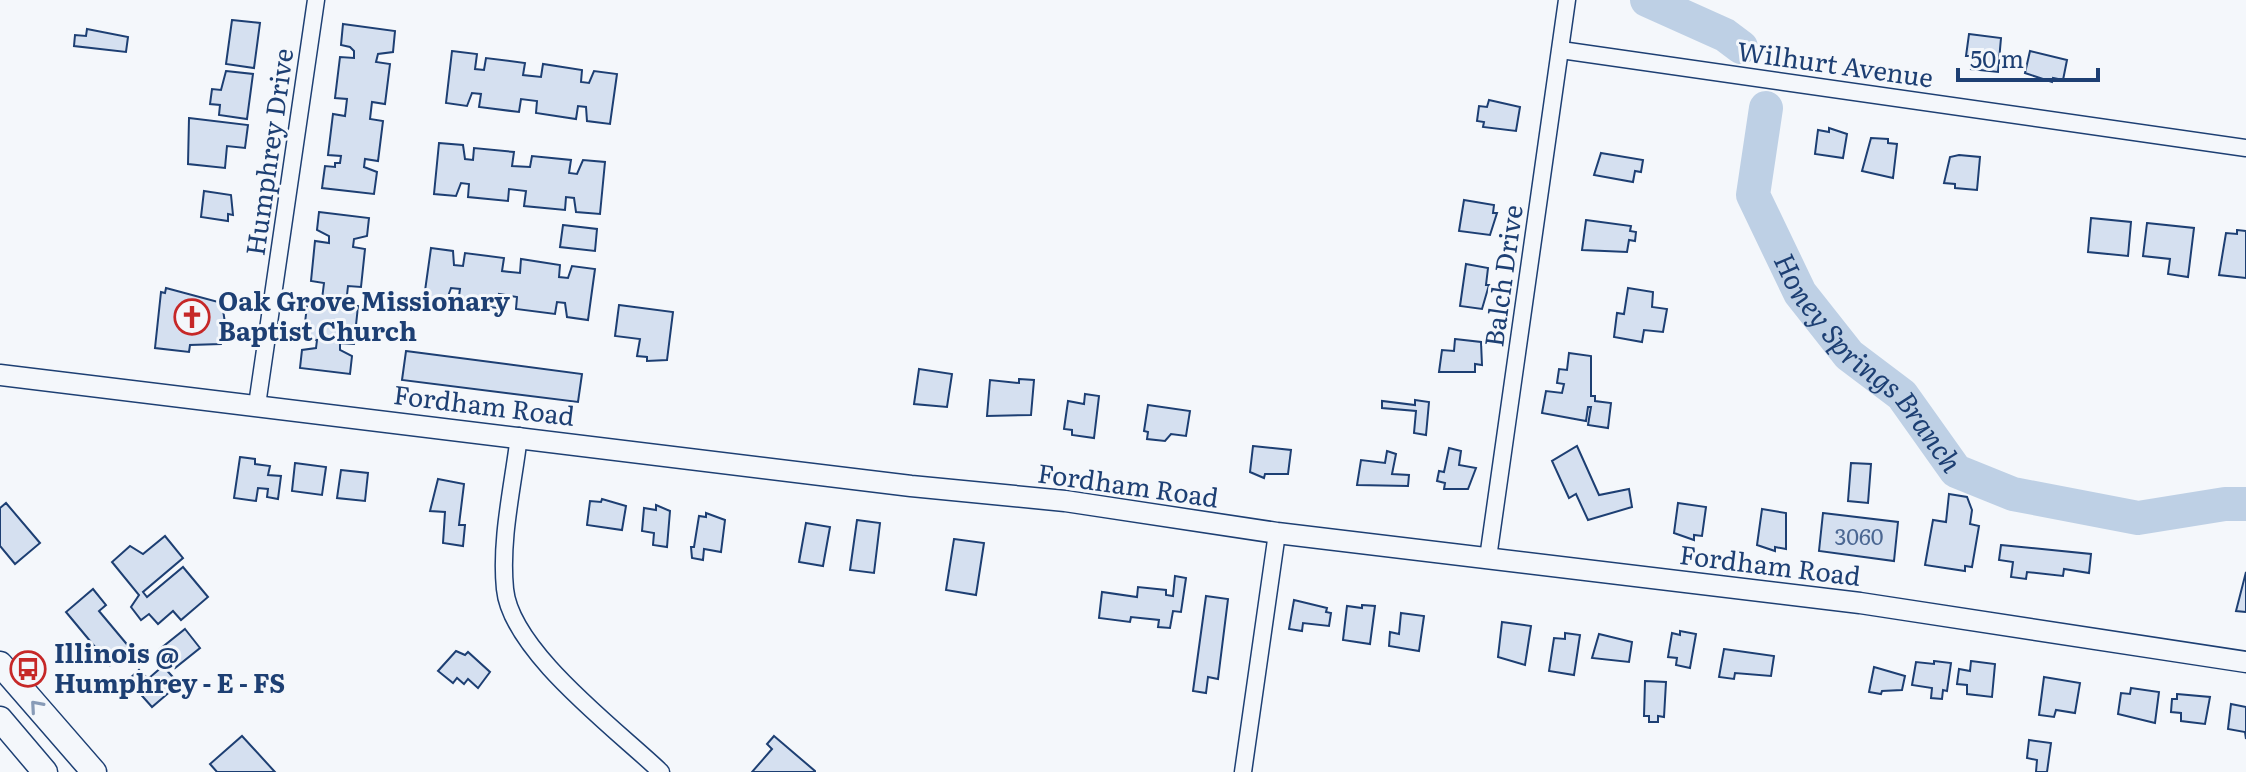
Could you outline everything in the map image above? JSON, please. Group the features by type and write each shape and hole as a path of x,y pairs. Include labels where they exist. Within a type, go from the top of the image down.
{"main road":[{"path":"0,664 94,772"},
{"path":"0,719 45,772"}],"street":[{"name":"Humphrey Drive","path":"257,405 316,0"},
{"name":"Balch Drive","path":"1488,558 1567,0"},
{"name":"Wilhurt Avenue","path":"1561,50 2246,148"},
{"name":"Fordham Road","path":"0,375 911,486 1065,501 1277,533 1860,603 2246,662"},
{"path":"519,436 503,555 505,592 514,622 532,650 661,772"},
{"path":"1243,772 1277,533"}],"building":[{"path":"232,20 260,23 254,68 226,64"},
{"path":"343,24 395,31 393,52 378,54 376,62 390,64 385,104 372,102 370,119 383,121 378,161 365,159 364,167 377,172 374,194 322,188 325,166 335,167 335,163 340,163 341,156 328,155 333,114 345,116 347,99 335,98 340,57 354,58 350,47 341,45"},
{"path":"87,29 128,37 126,52 74,46 75,35 86,36"},
{"path":"1969,34 2001,38 1998,72 1971,69 1973,56 1966,56"},
{"path":"452,51 477,54 475,69 484,70 486,58 525,63 523,75 541,77 543,64 582,70 581,82 589,83 594,71 617,74 610,124 587,121 586,107 578,106 576,119 536,113 537,101 521,99 519,112 479,107 481,94 472,93 467,106 446,103"},
{"path":"2030,51 2067,60 2063,80 2053,78 2052,82 2025,73"},
{"path":"226,71 253,74 247,119 219,115 220,105 210,104 212,89 221,90"},
{"path":"1489,100 1520,107 1516,131 1483,127 1484,122 1477,121 1479,106 1487,107"},
{"path":"189,118 248,125 245,148 227,146 225,168 188,164"},
{"path":"1829,128 1847,134 1843,158 1815,154 1818,130 1829,132"},
{"path":"1871,138 1888,139 1888,143 1897,144 1893,178 1862,171"},
{"path":"439,143 463,145 465,159 473,160 474,148 514,152 512,166 530,167 532,156 571,160 569,173 577,174 583,160 605,162 600,214 576,212 574,198 566,197 565,210 524,206 526,191 509,189 508,201 468,197 469,184 461,183 456,196 434,194"},
{"path":"1601,153 1643,160 1641,172 1635,171 1633,182 1594,175"},
{"path":"1950,157 1980,157 1977,190 1955,188 1955,184 1944,183"},
{"path":"204,191 231,195 233,215 228,214 228,221 201,217"},
{"path":"1464,200 1494,205 1493,213 1497,213 1490,235 1459,231"},
{"path":"319,212 369,218 367,236 354,239 353,247 365,249 361,287 348,286 346,304 358,306 354,344 340,343 340,350 352,356 350,374 300,368 302,350 316,348 317,340 303,339 308,298 322,299 324,283 311,281 315,241 329,243 329,236 317,230"},
{"path":"2091,218 2131,222 2128,256 2088,252"},
{"path":"1586,220 1631,226 1630,231 1636,232 1635,241 1629,240 1627,252 1582,250"},
{"path":"2147,223 2194,228 2188,277 2168,274 2170,259 2143,256"},
{"path":"563,225 597,229 595,251 560,247"},
{"path":"2237,230 2246,231 2246,278 2219,275 2226,233 2237,234"},
{"path":"431,248 453,251 454,265 463,266 465,253 504,258 502,271 520,273 521,259 560,265 559,277 568,278 572,266 595,269 588,320 567,317 565,303 557,302 555,314 516,309 517,297 499,294 497,308 458,303 460,289 451,288 446,302 424,298"},
{"path":"1466,264 1488,268 1486,285 1489,285 1482,309 1460,306"},
{"name":"Oak Grove Missionary Baptist Church","path":"166,288 222,303 225,323 228,323 221,344 190,345 189,352 155,348 161,292 165,293"},
{"path":"1628,288 1653,292 1652,307 1667,309 1663,332 1644,330 1642,342 1614,337 1617,313 1624,314"},
{"path":"619,305 673,312 667,360 647,361 647,357 637,356 640,339 615,336"},
{"path":"1455,339 1481,342 1482,365 1475,364 1475,372 1439,372 1442,350 1454,351"},
{"path":"406,351 582,374 578,402 402,380"},
{"path":"1569,353 1591,356 1591,396 1595,396 1595,401 1611,403 1608,428 1588,425 1591,407 1588,407 1586,421 1542,413 1546,391 1562,393 1564,384 1557,383 1559,369 1567,370"},
{"path":"919,369 952,374 947,407 914,404"},
{"path":"1019,379 1034,380 1031,415 987,416 990,380 1019,383"},
{"path":"1085,394 1099,396 1094,438 1072,435 1072,430 1064,429 1068,401 1084,404"},
{"path":"1415,400 1429,402 1426,435 1414,433 1416,411 1382,408 1382,401 1415,405"},
{"path":"1148,405 1190,411 1186,436 1171,434 1165,441 1147,439 1148,432 1144,431"},
{"path":"1253,446 1291,450 1288,474 1265,474 1264,478 1250,472"},
{"path":"1577,446 1599,495 1629,489 1632,507 1588,520 1576,494 1569,498 1552,461"},
{"path":"1449,448 1461,451 1459,465 1476,468 1468,489 1444,489 1445,483 1437,481 1439,471 1444,472"},
{"path":"1387,451 1396,454 1392,474 1409,475 1408,486 1357,485 1361,460 1385,463"},
{"path":"240,457 270,466 268,475 281,476 278,499 267,497 268,489 258,488 256,501 234,498"},
{"path":"295,463 326,467 322,495 292,491"},
{"path":"1851,463 1871,464 1868,503 1848,501"},
{"path":"341,470 368,473 365,501 337,498"},
{"path":"438,479 464,484 459,525 465,525 463,546 443,543 445,512 430,511"},
{"path":"1949,494 1967,497 1972,510 1970,524 1979,526 1972,567 1965,566 1965,571 1925,565 1933,520 1946,522"},
{"path":"602,499 626,506 622,530 587,525 590,501 601,502"},
{"path":"6,503 40,543 15,564 0,546 0,508"},
{"path":"1678,503 1706,507 1702,536 1694,535 1694,540 1674,533"},
{"path":"656,505 670,511 667,547 653,545 654,533 642,531 644,508 656,510"},
{"path":"1762,509 1786,513 1786,549 1775,547 1775,551 1757,545"},
{"path":"706,513 725,520 721,552 704,549 703,560 692,558 691,547 694,547 699,516 706,517"},
{"path":"1823,513 1898,522 1894,561 1819,551"},
{"path":"857,520 880,523 874,573 850,570"},
{"path":"806,523 830,527 823,566 799,562"},
{"path":"165,536 183,558 143,592 147,597 183,567 208,597 181,620 173,611 158,624 149,614 141,620 131,607 139,595 112,562 130,546 143,554"},
{"path":"954,539 984,543 976,595 946,590"},
{"path":"2001,545 2091,554 2089,573 2064,569 2063,576 2027,572 2026,579 2011,577 2013,562 1999,560"},
{"path":"2246,572 2246,612 2236,611"},
{"path":"1175,576 1186,578 1181,612 1173,611 1170,628 1158,627 1159,620 1131,617 1130,622 1099,618 1102,592 1137,597 1138,587 1166,590 1166,595 1173,596"},
{"path":"93,589 106,605 99,611 130,648 110,665 66,612"},
{"path":"1206,596 1228,599 1218,679 1208,677 1206,693 1193,691"},
{"path":"1294,600 1327,608 1326,612 1331,613 1329,626 1303,623 1302,631 1289,629"},
{"path":"1362,605 1375,606 1370,644 1343,640 1347,606 1362,608"},
{"path":"1401,613 1424,616 1419,651 1389,646 1390,632 1399,634"},
{"path":"1502,622 1531,626 1525,665 1498,657"},
{"path":"185,629 200,648 175,668 160,649"},
{"path":"1680,631 1696,634 1690,668 1676,665 1677,658 1668,657 1672,633 1680,635"},
{"path":"1565,633 1580,635 1574,675 1549,671 1554,638 1565,639"},
{"path":"1599,634 1632,642 1629,662 1592,658"},
{"path":"1724,649 1774,656 1771,676 1735,673 1734,679 1719,677"},
{"path":"456,651 465,655 468,652 490,672 478,688 468,679 464,684 457,678 453,683 438,671"},
{"path":"1934,661 1951,663 1947,691 1943,690 1942,699 1931,698 1932,688 1912,685 1916,662 1934,664"},
{"path":"1971,661 1995,664 1992,697 1967,694 1967,685 1957,684 1959,669 1970,671"},
{"path":"163,666 179,684 152,707 128,680 139,670 148,679"},
{"path":"1874,667 1905,676 1902,690 1882,691 1881,694 1869,692"},
{"path":"2044,677 2080,683 2075,713 2056,710 2054,717 2039,715"},
{"path":"1645,681 1666,682 1664,717 1658,716 1658,722 1649,722 1649,716 1644,716"},
{"path":"2131,688 2159,692 2155,723 2118,714 2121,693 2130,694"},
{"path":"2177,694 2210,697 2205,724 2181,721 2181,713 2171,712 2172,699 2177,699"},
{"path":"2231,704 2246,707 2246,739 2245,732 2228,729"},
{"path":"242,736 275,772 217,772 210,764"},
{"path":"774,736 815,772 752,772 772,749 767,744"},
{"path":"2029,740 2051,743 2047,772 2036,772 2037,760 2027,758"}],"waterway":[{"name":"Honey Springs Branch","path":"1647,0 1725,35 1741,47"},
{"name":"Honey Springs Branch","path":"1766,108 1753,195 1800,293 1849,355 1902,395 1956,471 2013,494 2138,518 2225,504 2246,504"}],"place":[{"name":"Oak Grove Missionary Baptist Church","path":"192,317"},
{"name":"Illinois @ Humphrey - E - FS","path":"28,669"}]}
